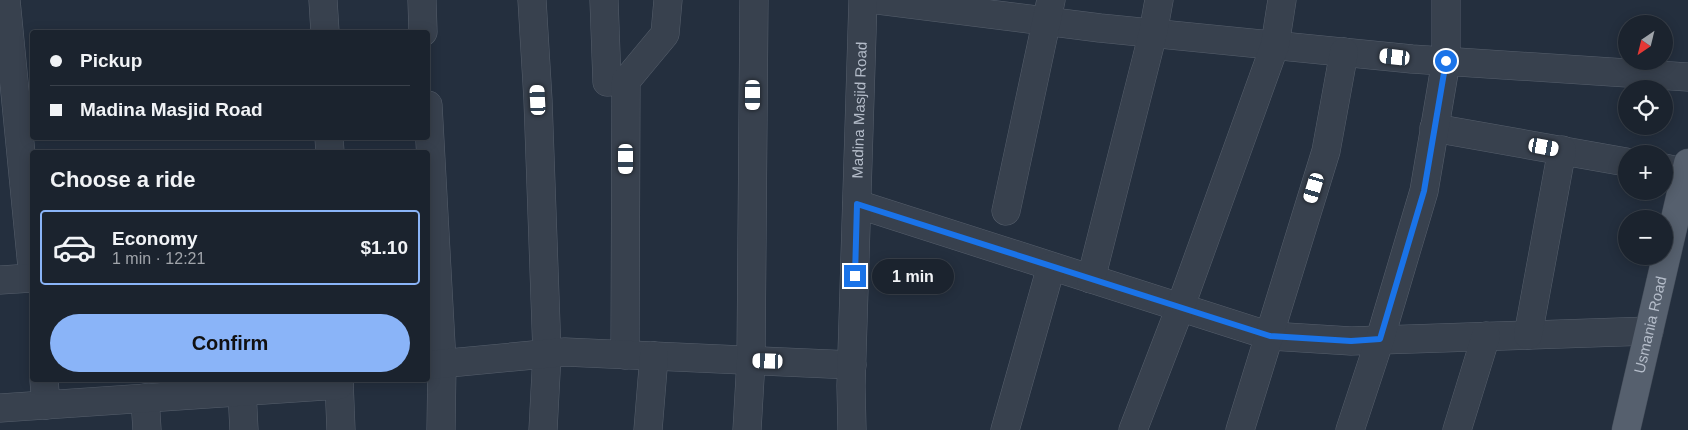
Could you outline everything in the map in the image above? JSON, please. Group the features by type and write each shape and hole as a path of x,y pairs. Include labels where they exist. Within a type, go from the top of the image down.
{"main road":[{"name":"Usmania Road","path":"1626,430 1649,331 1681,169"}],"street":[{"path":"6,0 24,84 30,224"},
{"path":"323,0 325,30"},
{"path":"422,0 423,30"},
{"path":"532,0 538,100 547,354 544,430"},
{"path":"604,0 606,82 626,81"},
{"path":"625,355 626,81 665,34 668,0"},
{"path":"748,430 751,360 754,0"},
{"name":"Madina Masjid Road","path":"852,430 852,365 863,0"},
{"path":"878,0 1049,11 1153,33 1344,52 1688,78"},
{"path":"1091,279 1153,33 1159,0"},
{"path":"1133,430 1180,308 1275,45 1282,0"},
{"path":"1350,430 1380,339 1424,191 1446,61 1446,0"},
{"path":"1006,211 1049,11"},
{"path":"1240,430 1326,151 1344,52"},
{"path":"1434,128 1618,160"},
{"path":"1528,335 1562,150"},
{"path":"430,179 435,364 441,430"},
{"path":"857,204 1270,336 1351,341 1649,331"},
{"path":"1005,430 1051,266"},
{"path":"0,280 30,278"},
{"path":"1457,430 1486,336"},
{"path":"435,364 565,352 852,365"},
{"path":"648,430 654,356"},
{"path":"0,408 45,392 145,398 242,392 289,384 339,382 341,430"},
{"path":"242,392 244,430"},
{"path":"145,398 146,430"}],"route":[{"path":"855,276 857,204 1270,336 1351,341 1380,339 1424,191 1446,61"}]}
